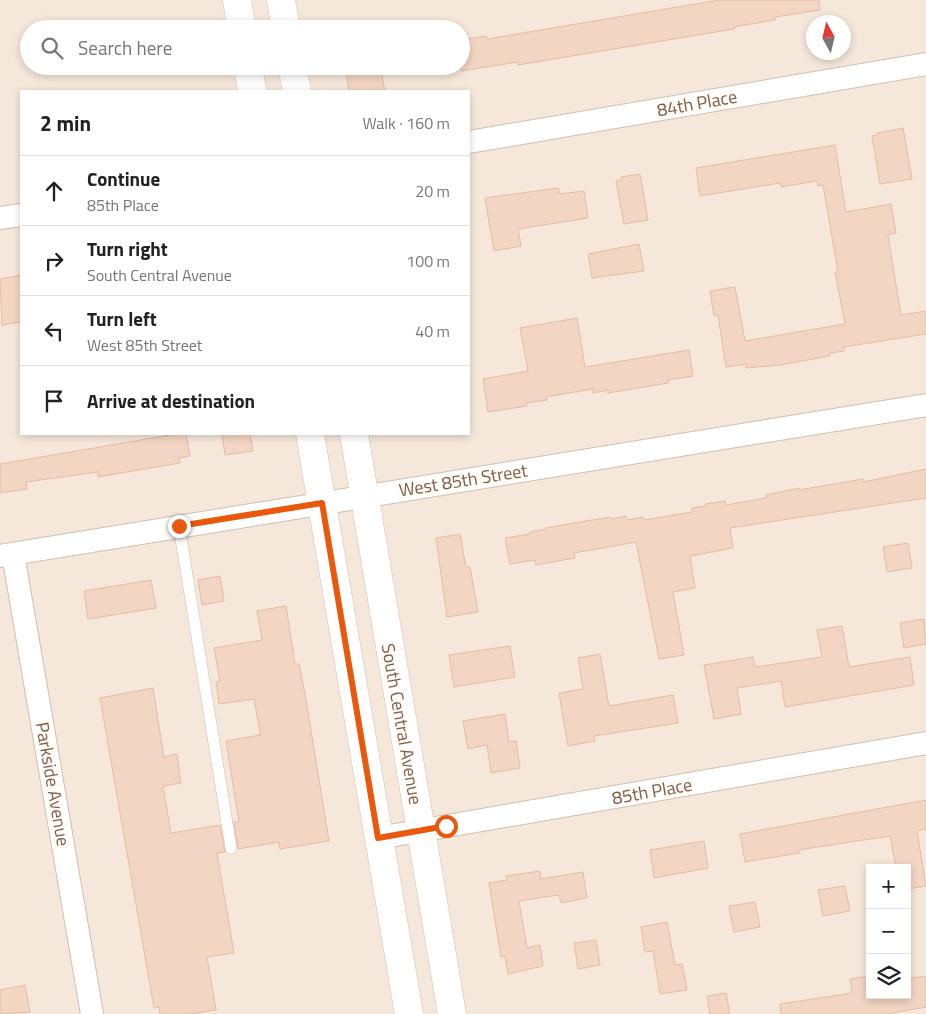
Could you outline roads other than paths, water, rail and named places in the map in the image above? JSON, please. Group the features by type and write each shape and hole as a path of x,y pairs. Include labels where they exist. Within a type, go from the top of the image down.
{"street":[{"path":"237,0 240,20"},
{"path":"281,0 284,20"},
{"name":"84th Place","path":"470,142 926,64"},
{"path":"249,75 252,90"},
{"path":"293,75 296,90"},
{"path":"0,218 20,215"},
{"name":"West 85th Street","path":"7,555 926,405"},
{"path":"310,435 409,1014"},
{"name":"South Central Avenue","path":"354,435 452,1014"},
{"name":"Parkside Avenue","path":"7,555 92,1014"},
{"name":"85th Place","path":"378,838 926,743"}],"lane":[{"path":"179,526 231,848"}]}
